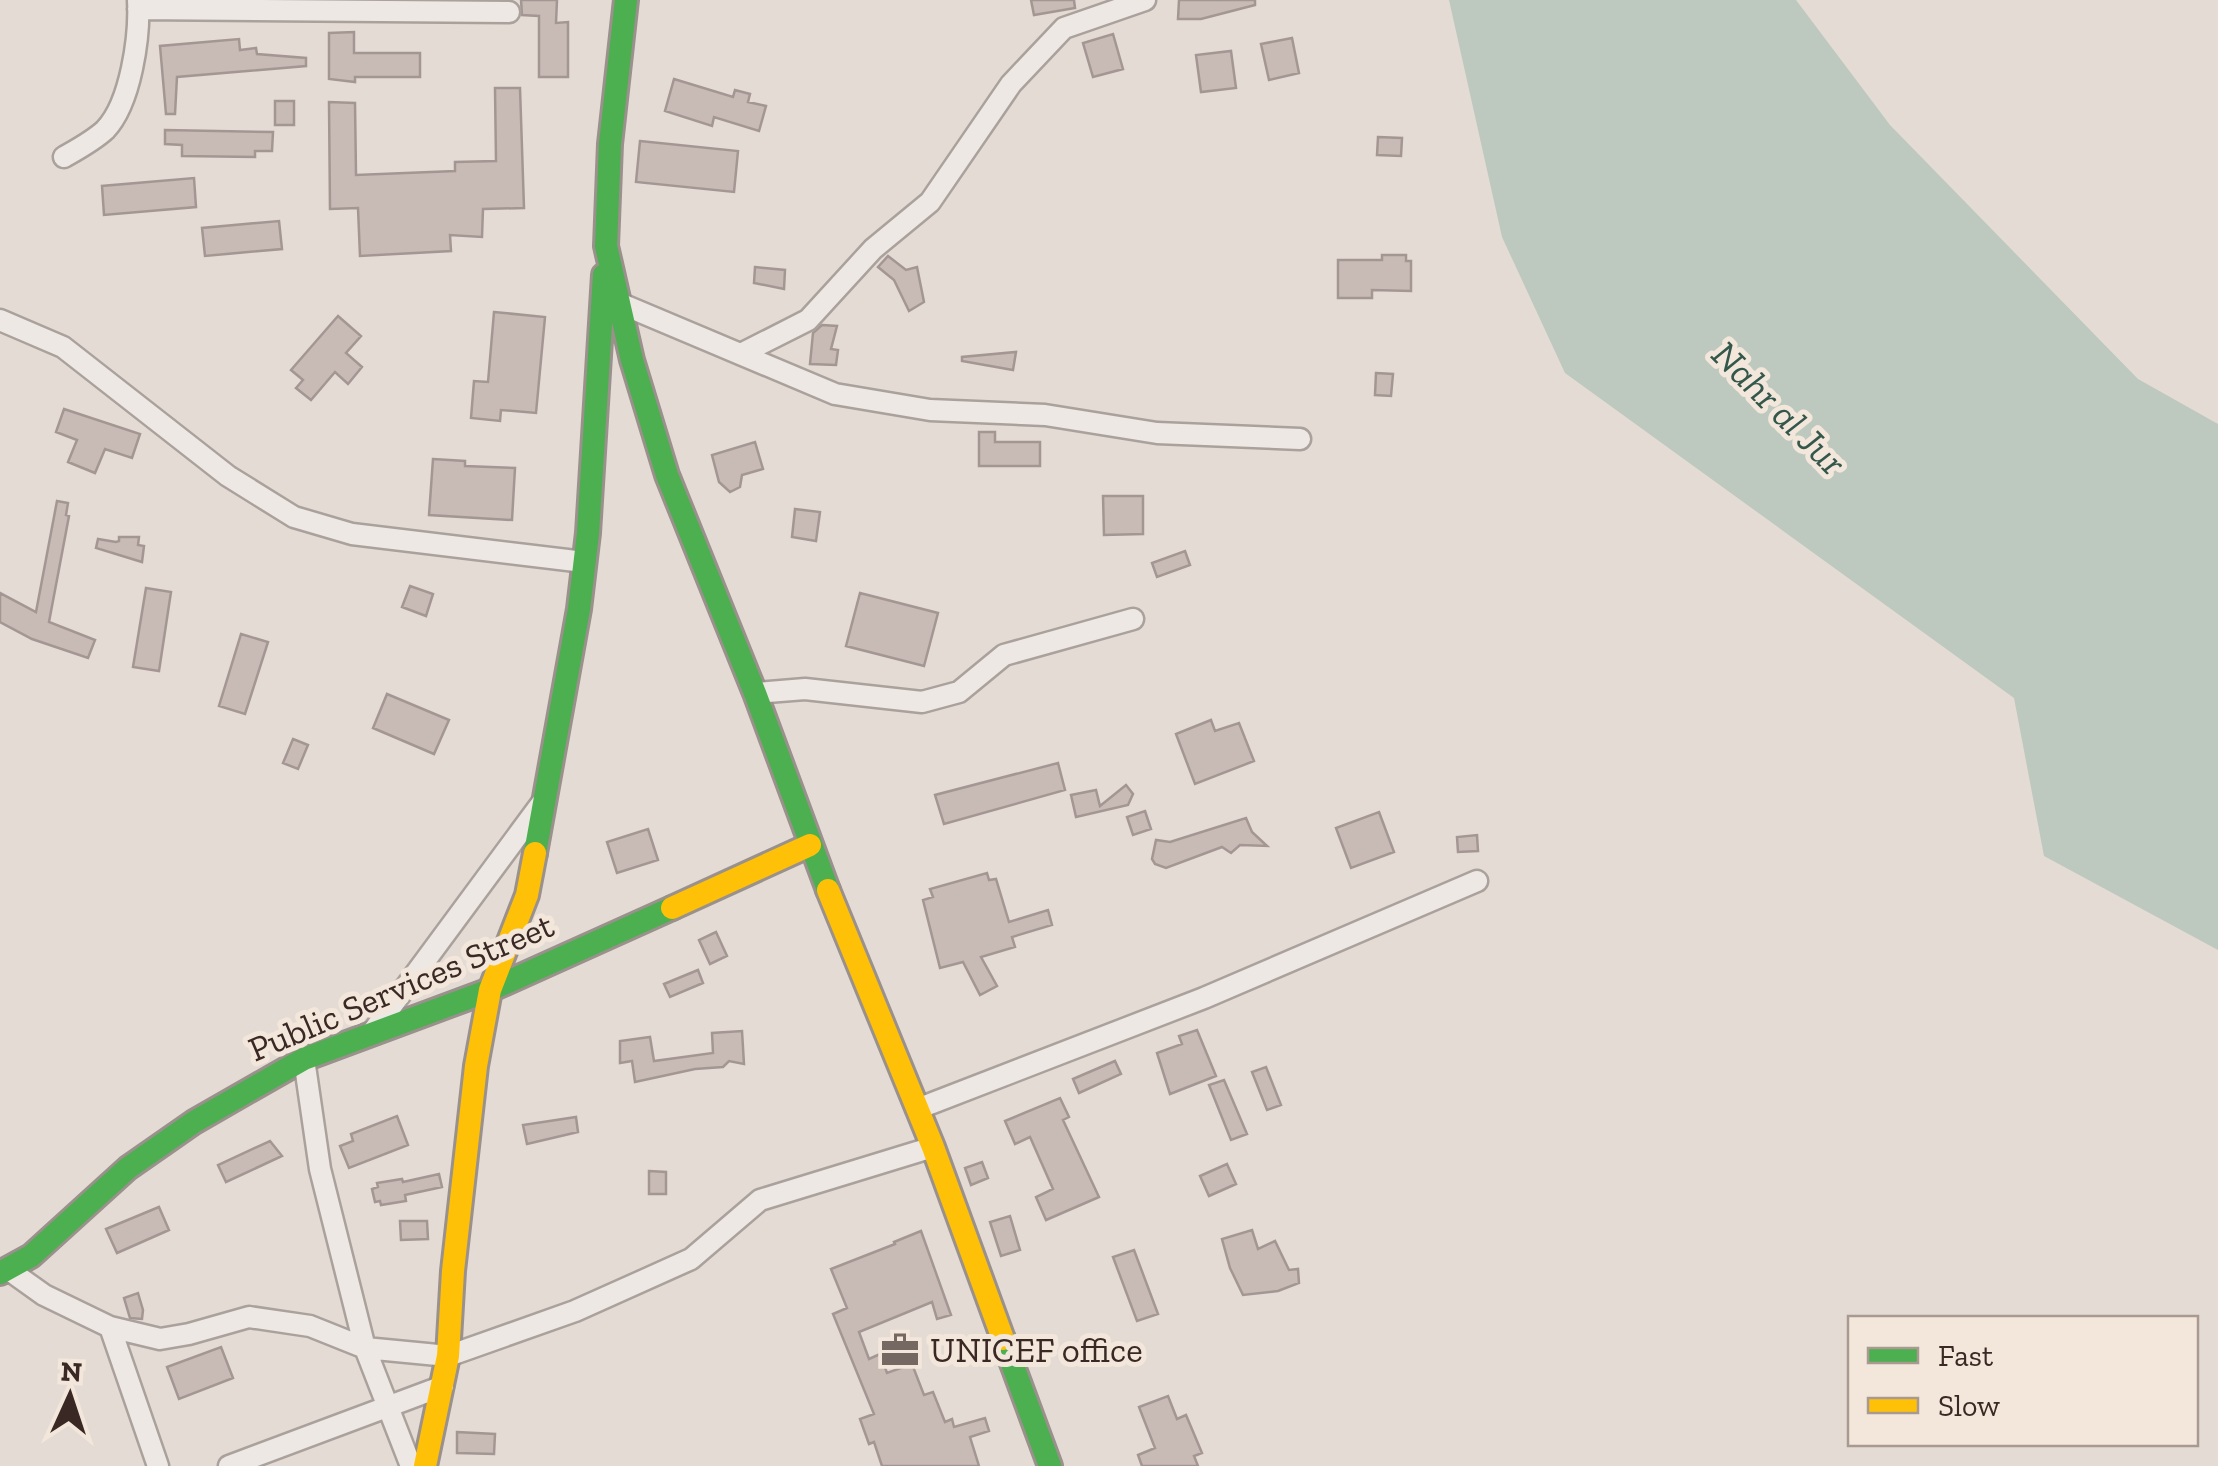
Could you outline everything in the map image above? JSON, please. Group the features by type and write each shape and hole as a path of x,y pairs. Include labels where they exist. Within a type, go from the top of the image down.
{"street":[{"path":"426,1466 448,1356 452,1271 476,1066 490,990 527,895 584,562 610,144 626,0"},
{"path":"741,354 808,320 873,249 930,202 1010,84 1064,28 1145,0"},
{"path":"64,156 106,129 120,106 136,45 138,5 509,12"},
{"path":"606,246 667,474 810,846 933,1147 1050,1466"},
{"path":"619,303 835,394 930,410 1045,415 1157,433 1300,439"},
{"path":"0,320 62,347 228,476 294,516 352,534 584,562"},
{"path":"754,692 805,689 922,702 958,692 1004,655 1134,619"},
{"path":"372,1034 545,799"},
{"name":"Public Services Street","path":"5,1271 31,1256 128,1168 208,1114 304,1059 490,990 810,846"},
{"path":"917,1109 1204,998 1477,881"},
{"path":"304,1059 317,1155 364,1348 411,1466"},
{"path":"5,1271 110,1327 160,1338 249,1317 310,1326 364,1348 448,1356 575,1311 692,1259 760,1200 933,1147"},
{"path":"110,1327 158,1466"},
{"path":"229,1466 443,1386"}],"water":[{"name":"Nahr al Jur","path":"1449,0 1796,0 1890,125 2138,379 2218,424 2218,950 2044,856 2014,698 1565,373 1502,237"}],"building":[{"path":"521,0 557,0 556,23 568,22 568,77 539,77 539,16 522,15"},
{"path":"1031,0 1074,0 1075,8 1034,15"},
{"path":"1179,0 1255,0 1255,5 1201,19 1178,19"},
{"path":"354,32 354,53 420,53 420,77 355,77 355,82 329,79 329,33"},
{"path":"1113,34 1123,69 1093,77 1083,43"},
{"path":"1292,38 1299,73 1269,80 1261,44"},
{"path":"239,39 240,50 256,48 257,54 306,58 306,66 177,77 175,114 166,114 160,46"},
{"path":"1231,51 1236,88 1201,92 1196,55"},
{"path":"674,79 733,97 735,90 750,94 748,102 766,106 759,131 714,117 712,126 665,111"},
{"path":"495,88 520,88 524,208 483,209 482,237 450,235 451,251 360,256 358,208 330,209 329,102 355,103 356,175 455,171 455,162 496,161"},
{"path":"275,101 294,101 294,125 275,125"},
{"path":"165,130 273,132 272,151 255,151 255,157 182,156 182,145 165,144"},
{"path":"1378,137 1402,138 1401,156 1377,155"},
{"path":"640,141 738,151 734,192 636,182"},
{"path":"194,178 196,207 104,215 102,186"},
{"path":"279,221 282,249 205,256 202,228"},
{"path":"1382,255 1406,255 1406,261 1411,261 1411,291 1372,290 1372,298 1338,298 1338,260 1382,260"},
{"path":"888,256 906,270 917,267 924,302 909,311 894,280 878,267"},
{"path":"755,267 785,270 784,289 754,283"},
{"path":"494,312 545,317 536,413 501,410 500,421 471,418 474,381 488,382"},
{"path":"338,316 361,336 346,353 362,367 348,384 335,372 311,400 296,388 303,380 291,370"},
{"path":"822,325 837,326 831,349 838,350 836,365 810,364 813,333"},
{"path":"1016,352 1013,370 962,361 962,357"},
{"path":"1376,373 1393,374 1391,396 1375,395"},
{"path":"64,409 140,434 132,458 105,449 95,473 68,462 77,440 56,432"},
{"path":"979,432 995,432 995,442 1040,442 1040,466 979,466"},
{"path":"755,442 763,469 742,475 740,487 730,492 719,482 712,455"},
{"path":"433,459 465,461 465,466 515,468 512,520 429,515"},
{"path":"1103,496 1143,496 1143,534 1104,535"},
{"path":"57,501 68,503 69,516 49,622 95,640 88,658 32,639 0,622 0,593 36,612"},
{"path":"795,509 820,512 816,541 792,537"},
{"path":"119,537 139,537 138,545 144,546 142,562 96,548 98,539 116,542"},
{"path":"1185,551 1190,565 1157,577 1152,563"},
{"path":"410,586 433,594 426,616 402,607"},
{"path":"146,588 171,592 159,671 133,667"},
{"path":"860,593 938,613 924,666 846,646"},
{"path":"241,634 268,642 245,714 219,706"},
{"path":"387,694 449,720 434,754 373,728"},
{"path":"1211,720 1215,731 1239,723 1254,761 1195,784 1176,734"},
{"path":"293,739 308,745 298,769 283,763"},
{"path":"1058,763 1065,790 944,824 935,795"},
{"path":"1126,785 1133,794 1128,805 1076,817 1071,795 1096,790 1100,806"},
{"path":"1145,811 1151,829 1133,835 1127,817"},
{"path":"1379,812 1394,852 1351,868 1336,828"},
{"path":"1246,818 1252,832 1267,846 1240,845 1231,853 1222,847 1166,868 1152,859 1156,840 1170,842"},
{"path":"648,829 658,860 617,873 607,842"},
{"path":"1477,835 1478,851 1458,852 1457,837"},
{"path":"987,873 989,880 996,879 1009,922 1048,910 1052,925 1012,937 1015,947 981,957 997,986 980,995 963,962 940,968 923,900 933,897 930,889"},
{"path":"716,932 727,956 710,964 699,940"},
{"path":"698,970 703,983 670,997 664,984"},
{"path":"1197,1030 1216,1076 1170,1094 1157,1053 1182,1044 1179,1036"},
{"path":"742,1031 744,1064 729,1061 723,1067 635,1082 632,1061 620,1063 620,1041 650,1037 654,1061 713,1053 712,1033"},
{"path":"1115,1061 1121,1074 1079,1093 1073,1079"},
{"path":"1266,1067 1281,1105 1267,1110 1252,1072"},
{"path":"1224,1080 1247,1134 1231,1140 1209,1085"},
{"path":"1060,1098 1069,1117 1063,1120 1099,1197 1046,1220 1036,1197 1053,1189 1030,1137 1015,1144 1005,1121"},
{"path":"397,1116 408,1145 349,1168 340,1146 353,1141 351,1134"},
{"path":"576,1117 578,1132 527,1144 523,1125"},
{"path":"270,1141 282,1156 226,1182 218,1165"},
{"path":"982,1162 988,1178 971,1185 965,1168"},
{"path":"1227,1164 1236,1184 1209,1196 1200,1176"},
{"path":"649,1171 666,1172 666,1194 649,1194"},
{"path":"439,1174 442,1187 405,1195 406,1201 381,1205 380,1201 375,1202 372,1189 378,1187 377,1183"},
{"path":"159,1207 169,1230 117,1253 106,1229"},
{"path":"1010,1216 1020,1250 1001,1256 990,1222"},
{"path":"400,1221 427,1221 428,1239 401,1240"},
{"path":"1252,1230 1258,1249 1275,1241 1289,1270 1298,1269 1299,1283 1278,1291 1243,1295 1222,1239"},
{"path":"921,1231 951,1315 937,1319 932,1302 859,1332 869,1359 880,1354 887,1373 912,1364 924,1395 933,1392 945,1422 952,1419 954,1427 985,1418 989,1431 970,1437 979,1466 882,1466 860,1419 874,1414 833,1314 847,1308 831,1269"},
{"path":"1134,1250 1158,1314 1137,1321 1113,1257"},
{"path":"138,1293 142,1319 130,1318 124,1298"},
{"path":"221,1347 233,1378 179,1399 167,1367"},
{"path":"1168,1396 1177,1419 1186,1415 1202,1453 1194,1456 1198,1466 1142,1466 1138,1455 1155,1448 1139,1407"},
{"path":"457,1432 495,1434 494,1454 457,1453"}],"traffic: fast":[{"path":"626,0 610,144 606,246 632,360 667,475 755,693 828,890"},
{"path":"535,853 579,609 588,533 604,275"},
{"path":"0,1273 31,1256 128,1168 194,1122 304,1059 490,990 672,908"},
{"path":"1003,1339 1050,1466"}],"traffic: slow":[{"path":"672,908 810,845"},
{"path":"425,1466 448,1356 453,1271 476,1066 490,990 527,895 535,853"},
{"path":"828,890 933,1147 1003,1339"}],"place":[{"name":"UNICEF office","path":"900,1350"}]}
